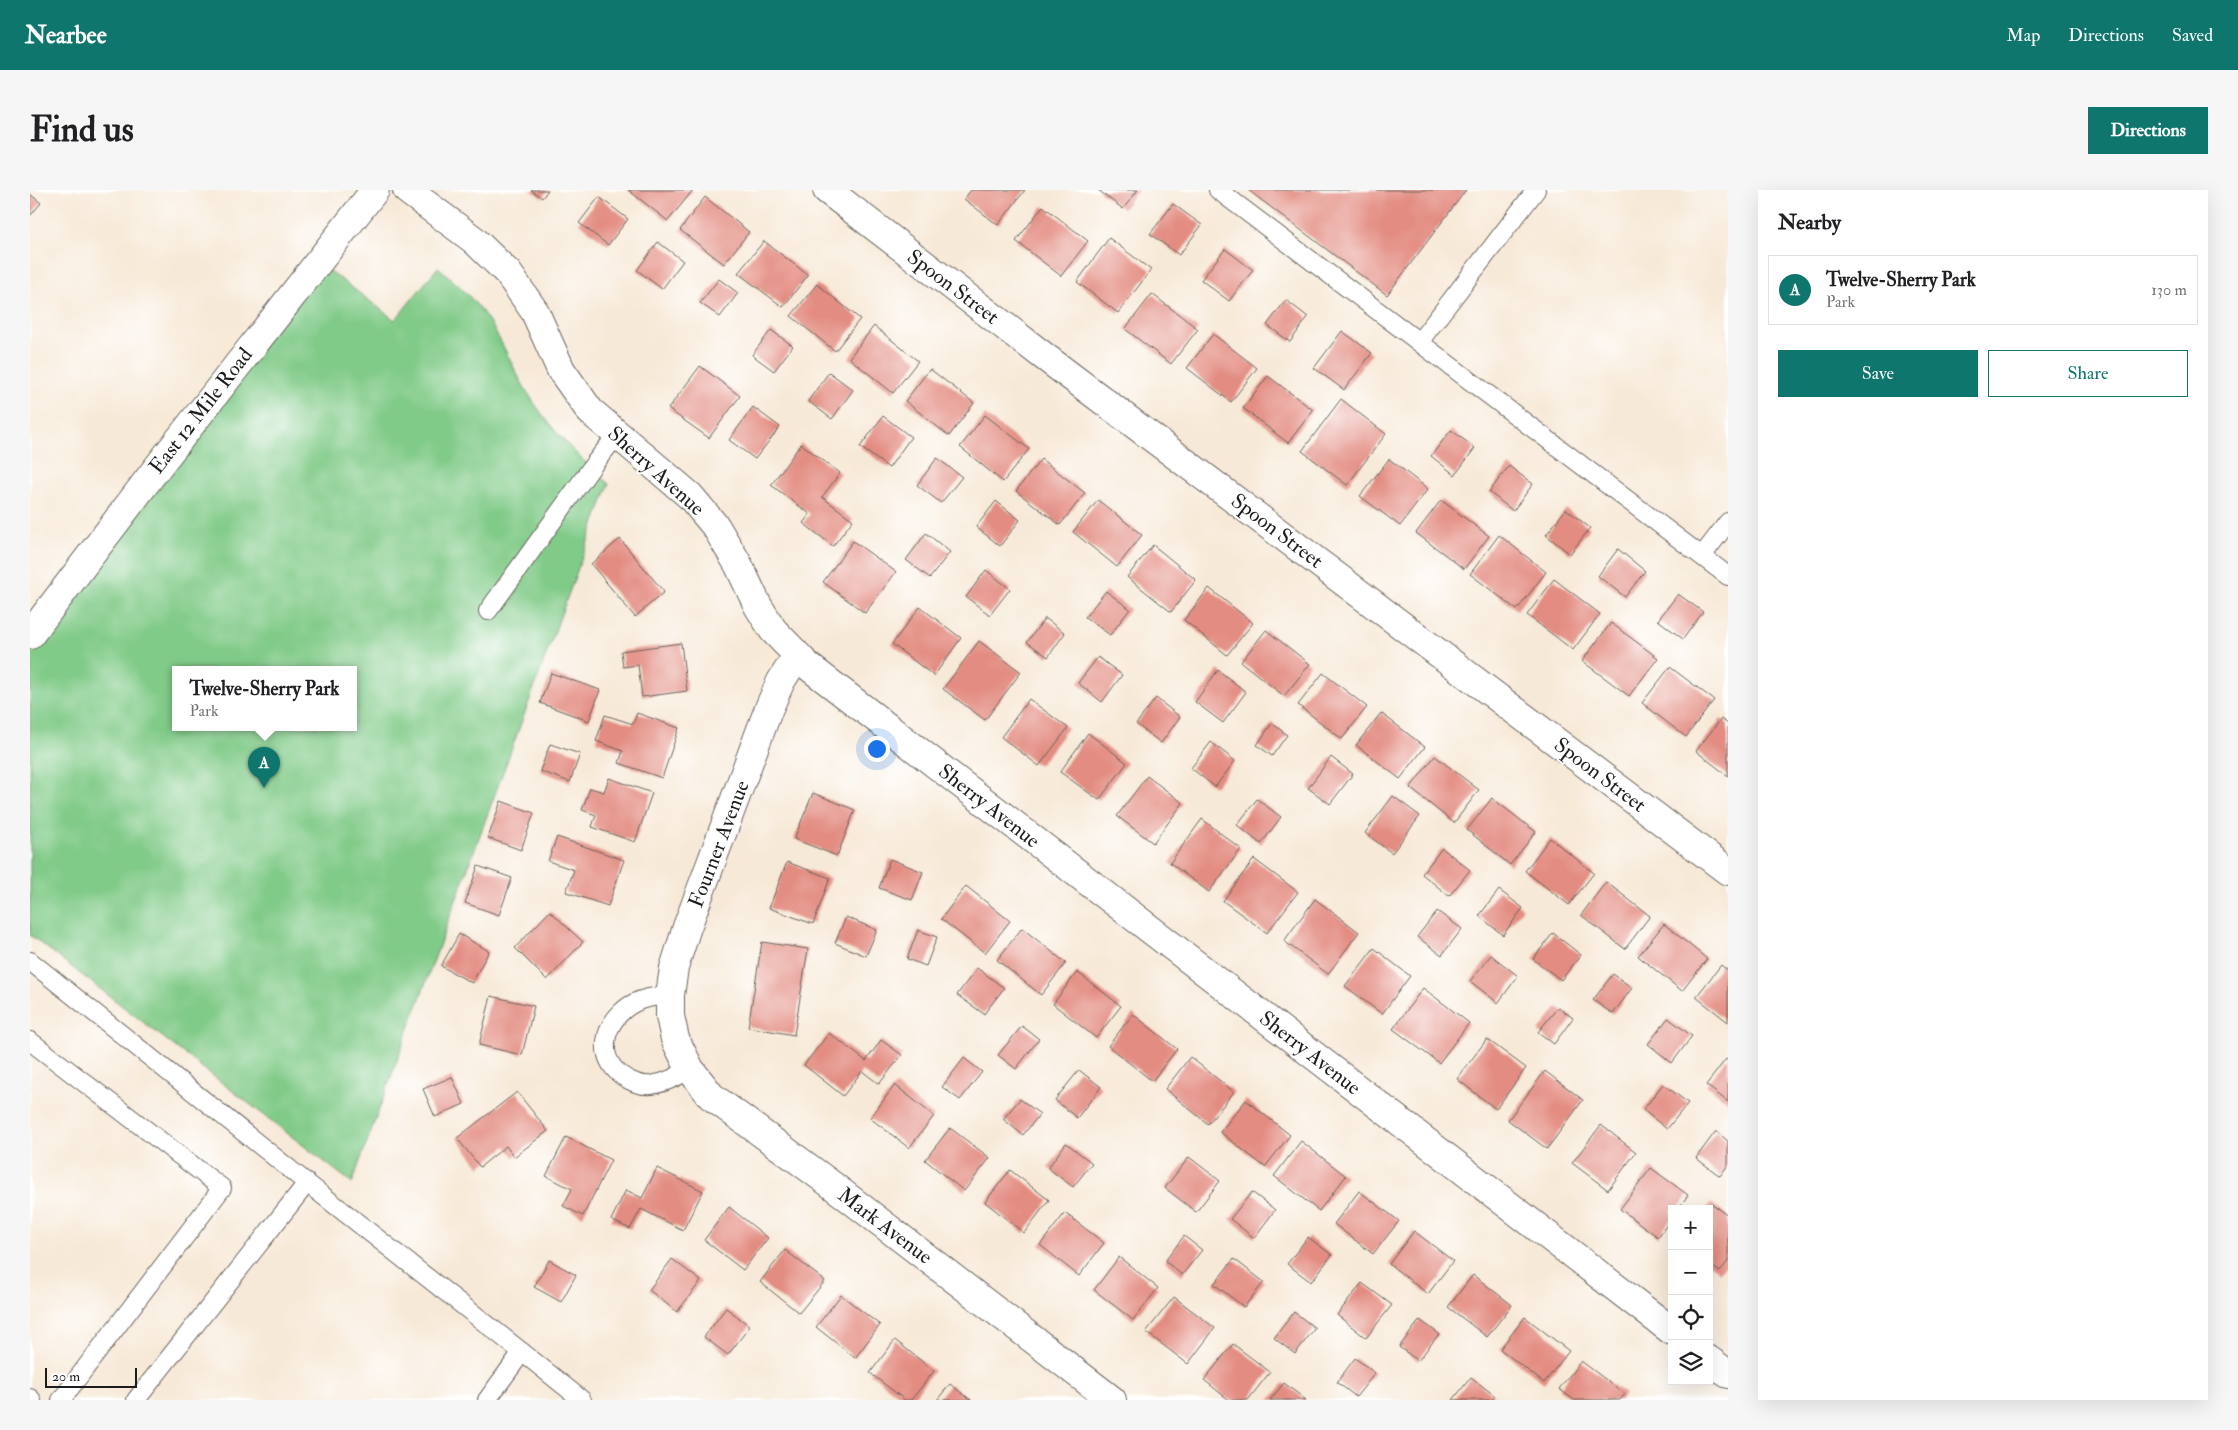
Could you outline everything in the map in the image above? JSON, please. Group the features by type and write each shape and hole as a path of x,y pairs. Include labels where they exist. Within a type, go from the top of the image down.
{"street":[{"name":"East 12 Mile Road","path":"30,635 160,464 375,190"},
{"name":"Sherry Avenue","path":"407,190 474,240 508,273 534,312 562,370 590,411 617,436 690,496 716,527 738,564 758,606 773,630 797,656 826,681 1668,1328"},
{"name":"Spoon Street","path":"827,190 1060,369 1728,871"},
{"name":"Fourner Avenue","path":"676,1039 670,1016 670,995 674,968 694,908 769,708 781,681 797,656"},
{"name":"Mark Avenue","path":"676,1039 690,1069 700,1084 712,1096 1112,1400"},
{"path":"1713,1363 1728,1374"}],"lane":[{"path":"1218,190 1728,576"},
{"path":"1419,342 1536,190"},
{"path":"488,611 594,464 617,436"},
{"path":"1702,556 1728,522"},
{"path":"30,961 582,1400"},
{"path":"670,995 636,1001 618,1014 608,1028 605,1045 610,1061 619,1075 634,1082 649,1085 667,1081 690,1069"},
{"path":"30,1041 222,1188 61,1400"},
{"path":"136,1400 307,1183"},
{"path":"487,1400 522,1352"}],"green space":[{"path":"322,265 395,320 438,267 483,312 526,390 553,429 574,452 609,484 352,1183 30,935 30,640"}],"building":[{"path":"531,190 548,190 542,198"},
{"path":"628,190 693,190 668,221"},
{"path":"971,190 1025,190 998,225 964,199"},
{"path":"1098,190 1138,190 1123,209"},
{"path":"1248,190 1466,190 1387,295"},
{"path":"30,194 41,203 30,216"},
{"path":"599,197 628,219 608,245 579,223"},
{"path":"705,197 749,232 724,264 680,230"},
{"path":"1173,204 1202,225 1179,255 1150,234"},
{"path":"1043,206 1088,241 1061,276 1016,241"},
{"path":"1109,238 1151,270 1118,313 1077,282"},
{"path":"764,241 808,275 783,307 738,273"},
{"path":"658,242 683,261 662,289 637,270"},
{"path":"1225,249 1253,270 1229,301 1201,280"},
{"path":"719,279 738,293 720,317 700,303"},
{"path":"817,284 860,319 835,351 791,316"},
{"path":"1152,294 1198,329 1171,364 1125,329"},
{"path":"1286,300 1308,317 1290,342 1267,325"},
{"path":"874,326 918,361 893,393 849,358"},
{"path":"771,330 793,346 774,371 752,355"},
{"path":"1342,331 1372,353 1344,390 1314,368"},
{"path":"1213,334 1257,368 1231,402 1187,368"},
{"path":"700,366 740,396 709,438 668,409"},
{"path":"930,369 974,403 949,436 905,401"},
{"path":"829,372 853,390 832,419 808,401"},
{"path":"1268,376 1313,410 1288,443 1243,408"},
{"path":"1341,399 1386,434 1347,485 1302,451"},
{"path":"753,407 780,427 755,459 729,440"},
{"path":"985,415 1029,449 1003,482 960,447"},
{"path":"883,416 911,437 889,468 860,447"},
{"path":"1451,430 1475,448 1455,475 1431,456"},
{"path":"801,444 840,473 822,497 853,520 833,546 803,523 810,514 771,485"},
{"path":"937,458 962,477 941,503 917,485"},
{"path":"1041,459 1085,493 1060,525 1016,491"},
{"path":"1389,459 1428,489 1400,526 1360,496"},
{"path":"1509,466 1533,484 1513,511 1489,492"},
{"path":"1098,500 1142,535 1117,567 1073,532"},
{"path":"1441,500 1489,536 1464,569 1416,533"},
{"path":"996,501 1020,520 1000,546 976,527"},
{"path":"1566,509 1590,528 1570,554 1546,535"},
{"path":"926,533 950,552 930,578 906,560"},
{"path":"1499,535 1546,572 1517,610 1470,574"},
{"path":"620,539 664,592 635,617 591,564"},
{"path":"853,541 896,572 865,613 823,582"},
{"path":"1153,545 1196,580 1171,612 1127,577"},
{"path":"1618,549 1645,571 1625,597 1598,576"},
{"path":"986,570 1010,589 990,615 966,597"},
{"path":"1554,579 1600,614 1573,650 1527,615"},
{"path":"1209,588 1253,623 1227,655 1184,620"},
{"path":"1106,591 1130,609 1110,635 1085,617"},
{"path":"1678,594 1703,612 1683,639 1658,620"},
{"path":"920,607 961,638 934,676 892,644"},
{"path":"1045,618 1065,633 1048,657 1027,642"},
{"path":"1611,623 1658,658 1629,696 1582,661"},
{"path":"1266,630 1310,664 1284,696 1241,662"},
{"path":"979,641 1021,672 985,720 943,689"},
{"path":"681,643 687,691 642,697 638,665 623,667 621,651"},
{"path":"1098,657 1122,675 1102,702 1078,683"},
{"path":"1670,667 1714,700 1686,737 1642,703"},
{"path":"1218,670 1246,692 1223,723 1195,702"},
{"path":"551,673 600,690 589,721 540,703"},
{"path":"1323,673 1367,707 1342,739 1298,705"},
{"path":"1156,698 1180,717 1161,743 1136,724"},
{"path":"1029,699 1068,728 1039,766 1001,737"},
{"path":"637,713 679,728 662,778 619,763 623,751 596,741 605,715 633,724"},
{"path":"1381,713 1425,747 1400,779 1356,745"},
{"path":"1721,719 1728,724 1728,776 1696,751"},
{"path":"1272,723 1287,735 1272,756 1257,745"},
{"path":"1088,733 1127,763 1099,800 1060,772"},
{"path":"1211,742 1235,761 1215,787 1191,768"},
{"path":"550,744 580,754 570,782 540,771"},
{"path":"1435,756 1479,790 1454,823 1410,788"},
{"path":"1331,757 1353,774 1330,804 1308,788"},
{"path":"1147,776 1183,803 1153,843 1117,816"},
{"path":"609,778 652,793 635,842 592,827 596,815 582,810 590,788 604,792"},
{"path":"813,793 855,810 837,856 794,839"},
{"path":"1393,796 1420,816 1392,853 1365,833"},
{"path":"1492,798 1536,832 1510,865 1467,830"},
{"path":"1257,799 1281,817 1261,844 1237,825"},
{"path":"501,801 534,813 521,850 488,838"},
{"path":"1202,819 1241,849 1209,892 1170,863"},
{"path":"557,837 624,860 608,906 566,892 574,870 548,861"},
{"path":"1550,838 1594,873 1569,905 1525,871"},
{"path":"1442,848 1470,870 1449,896 1422,874"},
{"path":"890,859 923,872 912,900 879,888"},
{"path":"1254,859 1298,892 1267,933 1223,901"},
{"path":"787,862 830,878 813,924 769,908"},
{"path":"478,866 512,878 499,915 465,903"},
{"path":"1606,882 1650,916 1625,949 1581,915"},
{"path":"966,886 1010,921 985,953 941,919"},
{"path":"1499,890 1523,908 1503,935 1479,916"},
{"path":"1315,899 1359,932 1328,974 1284,941"},
{"path":"550,911 583,942 547,980 515,948"},
{"path":"1437,911 1462,929 1442,955 1417,937"},
{"path":"846,917 877,930 866,956 835,943"},
{"path":"1664,924 1707,959 1682,991 1638,956"},
{"path":"1022,928 1066,963 1041,995 997,960"},
{"path":"918,930 937,937 926,966 907,959"},
{"path":"1553,933 1581,955 1561,980 1533,959"},
{"path":"459,934 489,951 472,983 441,966"},
{"path":"762,942 808,949 794,1035 748,1027"},
{"path":"1374,948 1410,976 1382,1014 1345,986"},
{"path":"1491,955 1518,976 1498,1003 1470,981"},
{"path":"1721,965 1728,971 1728,1022 1696,997"},
{"path":"977,968 1004,988 984,1014 957,995"},
{"path":"1077,972 1121,1006 1096,1038 1053,1004"},
{"path":"1613,974 1632,988 1613,1014 1593,1000"},
{"path":"1423,988 1469,1023 1439,1063 1393,1029"},
{"path":"491,996 534,1006 522,1055 479,1045"},
{"path":"1558,1007 1573,1018 1554,1044 1538,1032"},
{"path":"1133,1014 1177,1049 1152,1081 1108,1046"},
{"path":"1668,1018 1692,1036 1672,1063 1648,1044"},
{"path":"1022,1026 1039,1039 1016,1069 998,1055"},
{"path":"829,1033 866,1061 881,1040 902,1055 879,1084 862,1071 843,1096 804,1065"},
{"path":"1487,1039 1526,1068 1496,1109 1457,1079"},
{"path":"1190,1057 1234,1092 1208,1124 1165,1089"},
{"path":"964,1058 982,1072 960,1100 942,1087"},
{"path":"1726,1059 1728,1060 1728,1102 1706,1085"},
{"path":"1079,1070 1101,1087 1077,1118 1055,1100"},
{"path":"1545,1071 1583,1100 1547,1149 1508,1120"},
{"path":"452,1077 464,1104 435,1117 423,1089"},
{"path":"1663,1084 1688,1103 1667,1129 1643,1110"},
{"path":"895,1085 934,1116 909,1148 870,1118"},
{"path":"517,1092 548,1131 514,1157 506,1146 480,1167 457,1138"},
{"path":"1020,1099 1040,1114 1023,1135 1003,1119"},
{"path":"1246,1100 1290,1135 1265,1167 1220,1132"},
{"path":"1601,1125 1636,1152 1608,1190 1572,1163"},
{"path":"950,1128 990,1158 964,1191 925,1160"},
{"path":"1716,1131 1728,1141 1728,1165 1720,1176 1696,1158"},
{"path":"566,1137 611,1160 583,1216 563,1206 572,1189 546,1176"},
{"path":"1301,1141 1346,1176 1319,1211 1274,1176"},
{"path":"1066,1143 1092,1163 1073,1187 1048,1168"},
{"path":"1189,1157 1220,1181 1196,1212 1165,1188"},
{"path":"657,1168 703,1191 683,1230 641,1209 630,1229 611,1220 626,1190 642,1198"},
{"path":"1651,1168 1688,1195 1681,1205 1668,1205 1668,1223 1658,1237 1620,1209"},
{"path":"1010,1170 1049,1200 1024,1233 985,1202"},
{"path":"1359,1191 1399,1221 1373,1254 1334,1224"},
{"path":"1252,1192 1275,1210 1254,1238 1230,1219"},
{"path":"1711,1203 1728,1215 1728,1261 1720,1272 1713,1267 1713,1205 1709,1205"},
{"path":"729,1207 768,1238 743,1270 704,1240"},
{"path":"1065,1213 1104,1243 1079,1276 1040,1245"},
{"path":"1414,1231 1453,1261 1428,1294 1389,1264"},
{"path":"1184,1236 1202,1250 1182,1275 1165,1261"},
{"path":"1308,1237 1332,1255 1311,1282 1287,1264"},
{"path":"785,1250 825,1281 799,1313 760,1282"},
{"path":"1119,1257 1158,1288 1133,1320 1094,1290"},
{"path":"672,1259 701,1281 677,1312 649,1290"},
{"path":"1234,1259 1264,1282 1244,1307 1214,1284"},
{"path":"549,1260 576,1275 561,1302 534,1287"},
{"path":"1473,1275 1512,1305 1487,1337 1448,1307"},
{"path":"1362,1283 1392,1305 1366,1338 1337,1315"},
{"path":"841,1295 880,1325 855,1358 816,1327"},
{"path":"1174,1297 1215,1328 1188,1364 1146,1332"},
{"path":"726,1308 750,1326 728,1355 704,1337"},
{"path":"1294,1312 1315,1328 1295,1354 1274,1338"},
{"path":"1525,1317 1569,1351 1544,1383 1500,1349"},
{"path":"1420,1320 1439,1334 1418,1361 1399,1347"},
{"path":"895,1340 934,1371 911,1400 905,1400 870,1373"},
{"path":"1233,1344 1270,1372 1248,1400 1229,1400 1204,1380"},
{"path":"1355,1358 1375,1373 1356,1397 1337,1382"},
{"path":"1581,1361 1625,1394 1620,1400 1574,1400 1559,1389"},
{"path":"1471,1377 1495,1396 1492,1400 1453,1400"},
{"path":"1284,1383 1306,1400 1270,1400"},
{"path":"950,1384 971,1400 937,1400"}],"place":[{"name":"Twelve-Sherry Park","path":"264,788"}]}
